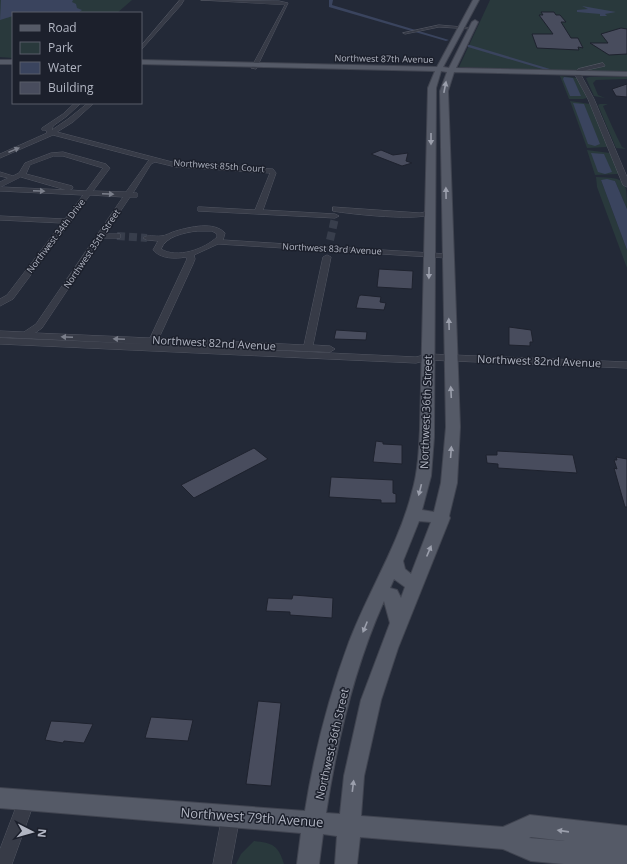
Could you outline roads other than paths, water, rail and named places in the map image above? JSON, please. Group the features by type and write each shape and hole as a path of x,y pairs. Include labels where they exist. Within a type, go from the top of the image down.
{"main road":[{"path":"476,1 484,2"},
{"name":"Northwest 36th Street","path":"308,864 314,822 340,700 358,643 420,493 425,461 432,88 438,71 476,1"},
{"name":"Northwest 36th Street","path":"346,864 354,776 364,725 371,700 399,623 442,518 449,483 453,426 447,253 444,88 450,71 478,15"},
{"path":"451,48 460,53"},
{"name":"Northwest 87th Avenue","path":"142,62 438,71 533,71 627,75"},
{"name":"Northwest 87th Avenue","path":"142,65 255,66"},
{"name":"Northwest 87th Avenue","path":"450,71 506,74 580,73 597,71 627,75"},
{"path":"506,74 533,71"},
{"path":"431,106 437,107 444,114"},
{"path":"430,172 446,173"},
{"path":"430,213 446,213"},
{"path":"412,515 442,518"},
{"path":"394,559 399,575 404,580 415,584"},
{"path":"380,591 391,595 399,623"},
{"name":"Northwest 79th Avenue","path":"0,798 504,838 531,850 568,853 624,854"},
{"name":"Northwest 79th Avenue","path":"504,838 530,826 602,835 624,854"},
{"path":"568,853 579,844 586,843 602,835"}],"street":[{"path":"142,40 166,18 177,0"},
{"path":"142,48 182,0"},
{"path":"203,0 287,4 255,66"},
{"path":"405,33 435,27 472,28"},
{"path":"597,71 605,66 580,73 627,185"},
{"path":"0,149 50,126 65,116 77,104"},
{"path":"0,156 52,133 73,120 90,104"},
{"path":"50,126 49,131 52,133"},
{"name":"Northwest 85th Court","path":"52,133 176,165 271,170 273,173 258,212"},
{"name":"Northwest 34th Drive","path":"1,303 10,297 107,167 58,154 48,155 29,163 24,167 24,172 22,175"},
{"name":"Northwest 35th Street","path":"26,335 39,326 72,283 131,195 157,160"},
{"path":"0,174 14,178"},
{"path":"2,182 22,175 89,193"},
{"path":"0,189 131,195"},
{"path":"165,239 157,247 157,250 159,253 170,255 188,254 206,248 218,241 221,235 201,209"},
{"path":"147,238 165,239 184,232 209,219 258,212 335,214 391,211 420,215 430,213"},
{"path":"0,218 67,222"},
{"path":"104,236 118,236"},
{"name":"Northwest 83rd Avenue","path":"218,241 447,253"},
{"path":"283,354 308,348 329,248"},
{"path":"152,344 191,259 188,254"},
{"name":"Northwest 35th Street","path":"50,336 46,331 48,326 72,283"},
{"name":"Northwest 82nd Avenue","path":"0,334 221,348 283,354 416,360 428,356"},
{"name":"Northwest 82nd Avenue","path":"0,341 152,344"},
{"name":"Northwest 82nd Avenue","path":"221,348 308,348 420,353 428,356 627,365"},
{"path":"3,864 27,800"},
{"path":"222,864 231,816"}],"water":[{"path":"1,0 73,0 72,2 76,4 77,8 82,10 79,12 12,12 12,16 0,20"},
{"path":"582,6 616,12 605,14 607,16 600,16 600,14 577,12 577,10 588,9"},
{"path":"564,77 573,78 581,96 570,96 563,79"},
{"path":"573,103 584,104 600,144 595,146 588,144"},
{"path":"591,153 604,154 612,172 605,174 598,172"},
{"path":"607,179 615,181 627,209 627,250 601,180"}],"waterway":[{"path":"331,0 330,6 447,40"},
{"path":"469,46 548,69"}],"tunnel":[{"path":"330,240 335,218"},
{"path":"117,236 147,238"}]}
